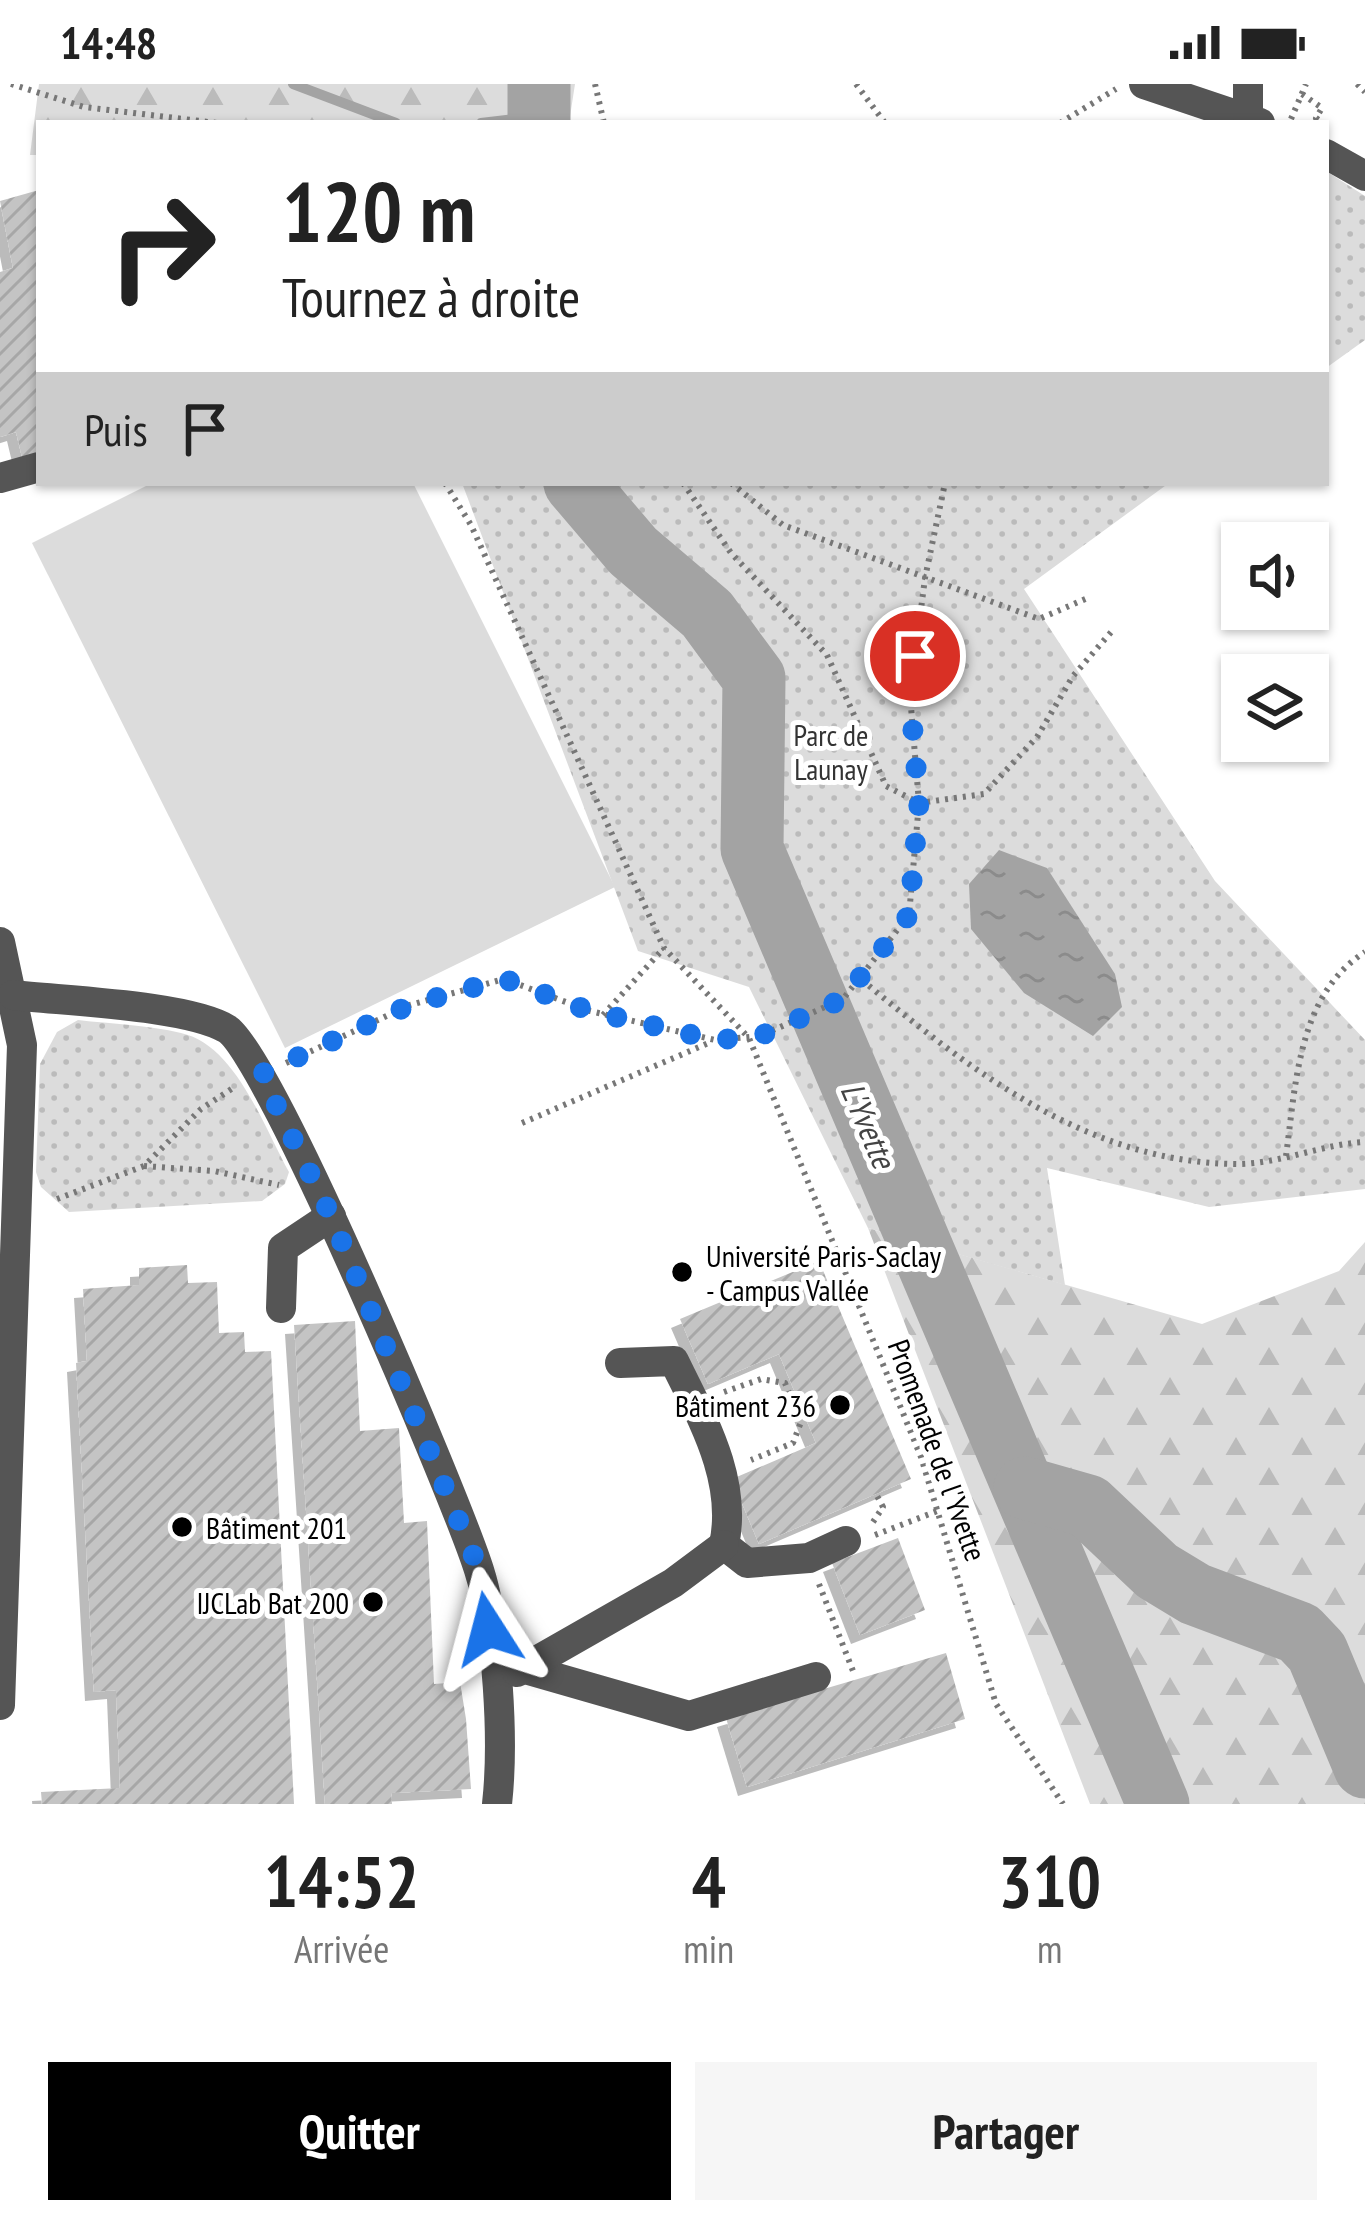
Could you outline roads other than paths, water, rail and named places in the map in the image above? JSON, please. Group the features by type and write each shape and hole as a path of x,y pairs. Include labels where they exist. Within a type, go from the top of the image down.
{"street":[{"path":"1144,84 1251,120"},
{"path":"1248,84 1254,120"},
{"path":"1329,156 1365,176"},
{"path":"0,478 36,468"},
{"path":"0,942 13,995 0,1705"},
{"path":"13,995 175,1014 227,1028 249,1050 253,1077 331,1216 479,1569 502,1757 497,1804"},
{"path":"280,1308 284,1248 331,1216"},
{"path":"495,1693 522,1668 674,1582 724,1546 731,1515 717,1452 674,1360 620,1363"},
{"path":"724,1546 747,1563 809,1558 854,1541"},
{"path":"522,1668 688,1716 816,1677"}],"water":[{"path":"999,850 1047,868 1115,974 1122,1007 1093,1036 1024,993 971,929 969,884"}],"waterway":[{"path":"293,84 388,120"},
{"name":"L'Yvette","path":"539,84 539,120"},
{"path":"506,120 539,116"},
{"name":"L'Yvette","path":"578,486 633,551 707,614 754,678 752,849 1158,1804"},
{"path":"1025,1488 1088,1506 1157,1571 1195,1594 1299,1633 1317,1652 1365,1767"}],"place":[{"name":"Université Paris-Saclay - Campus Vallée","path":"682,1272"},
{"name":"Bâtiment 236","path":"840,1405"},
{"name":"Bâtiment 201","path":"182,1527"},
{"name":"IJCLab Bat 200","path":"373,1602"}],"park label":[{"name":"Parc de Launay","path":"831,751"}]}
